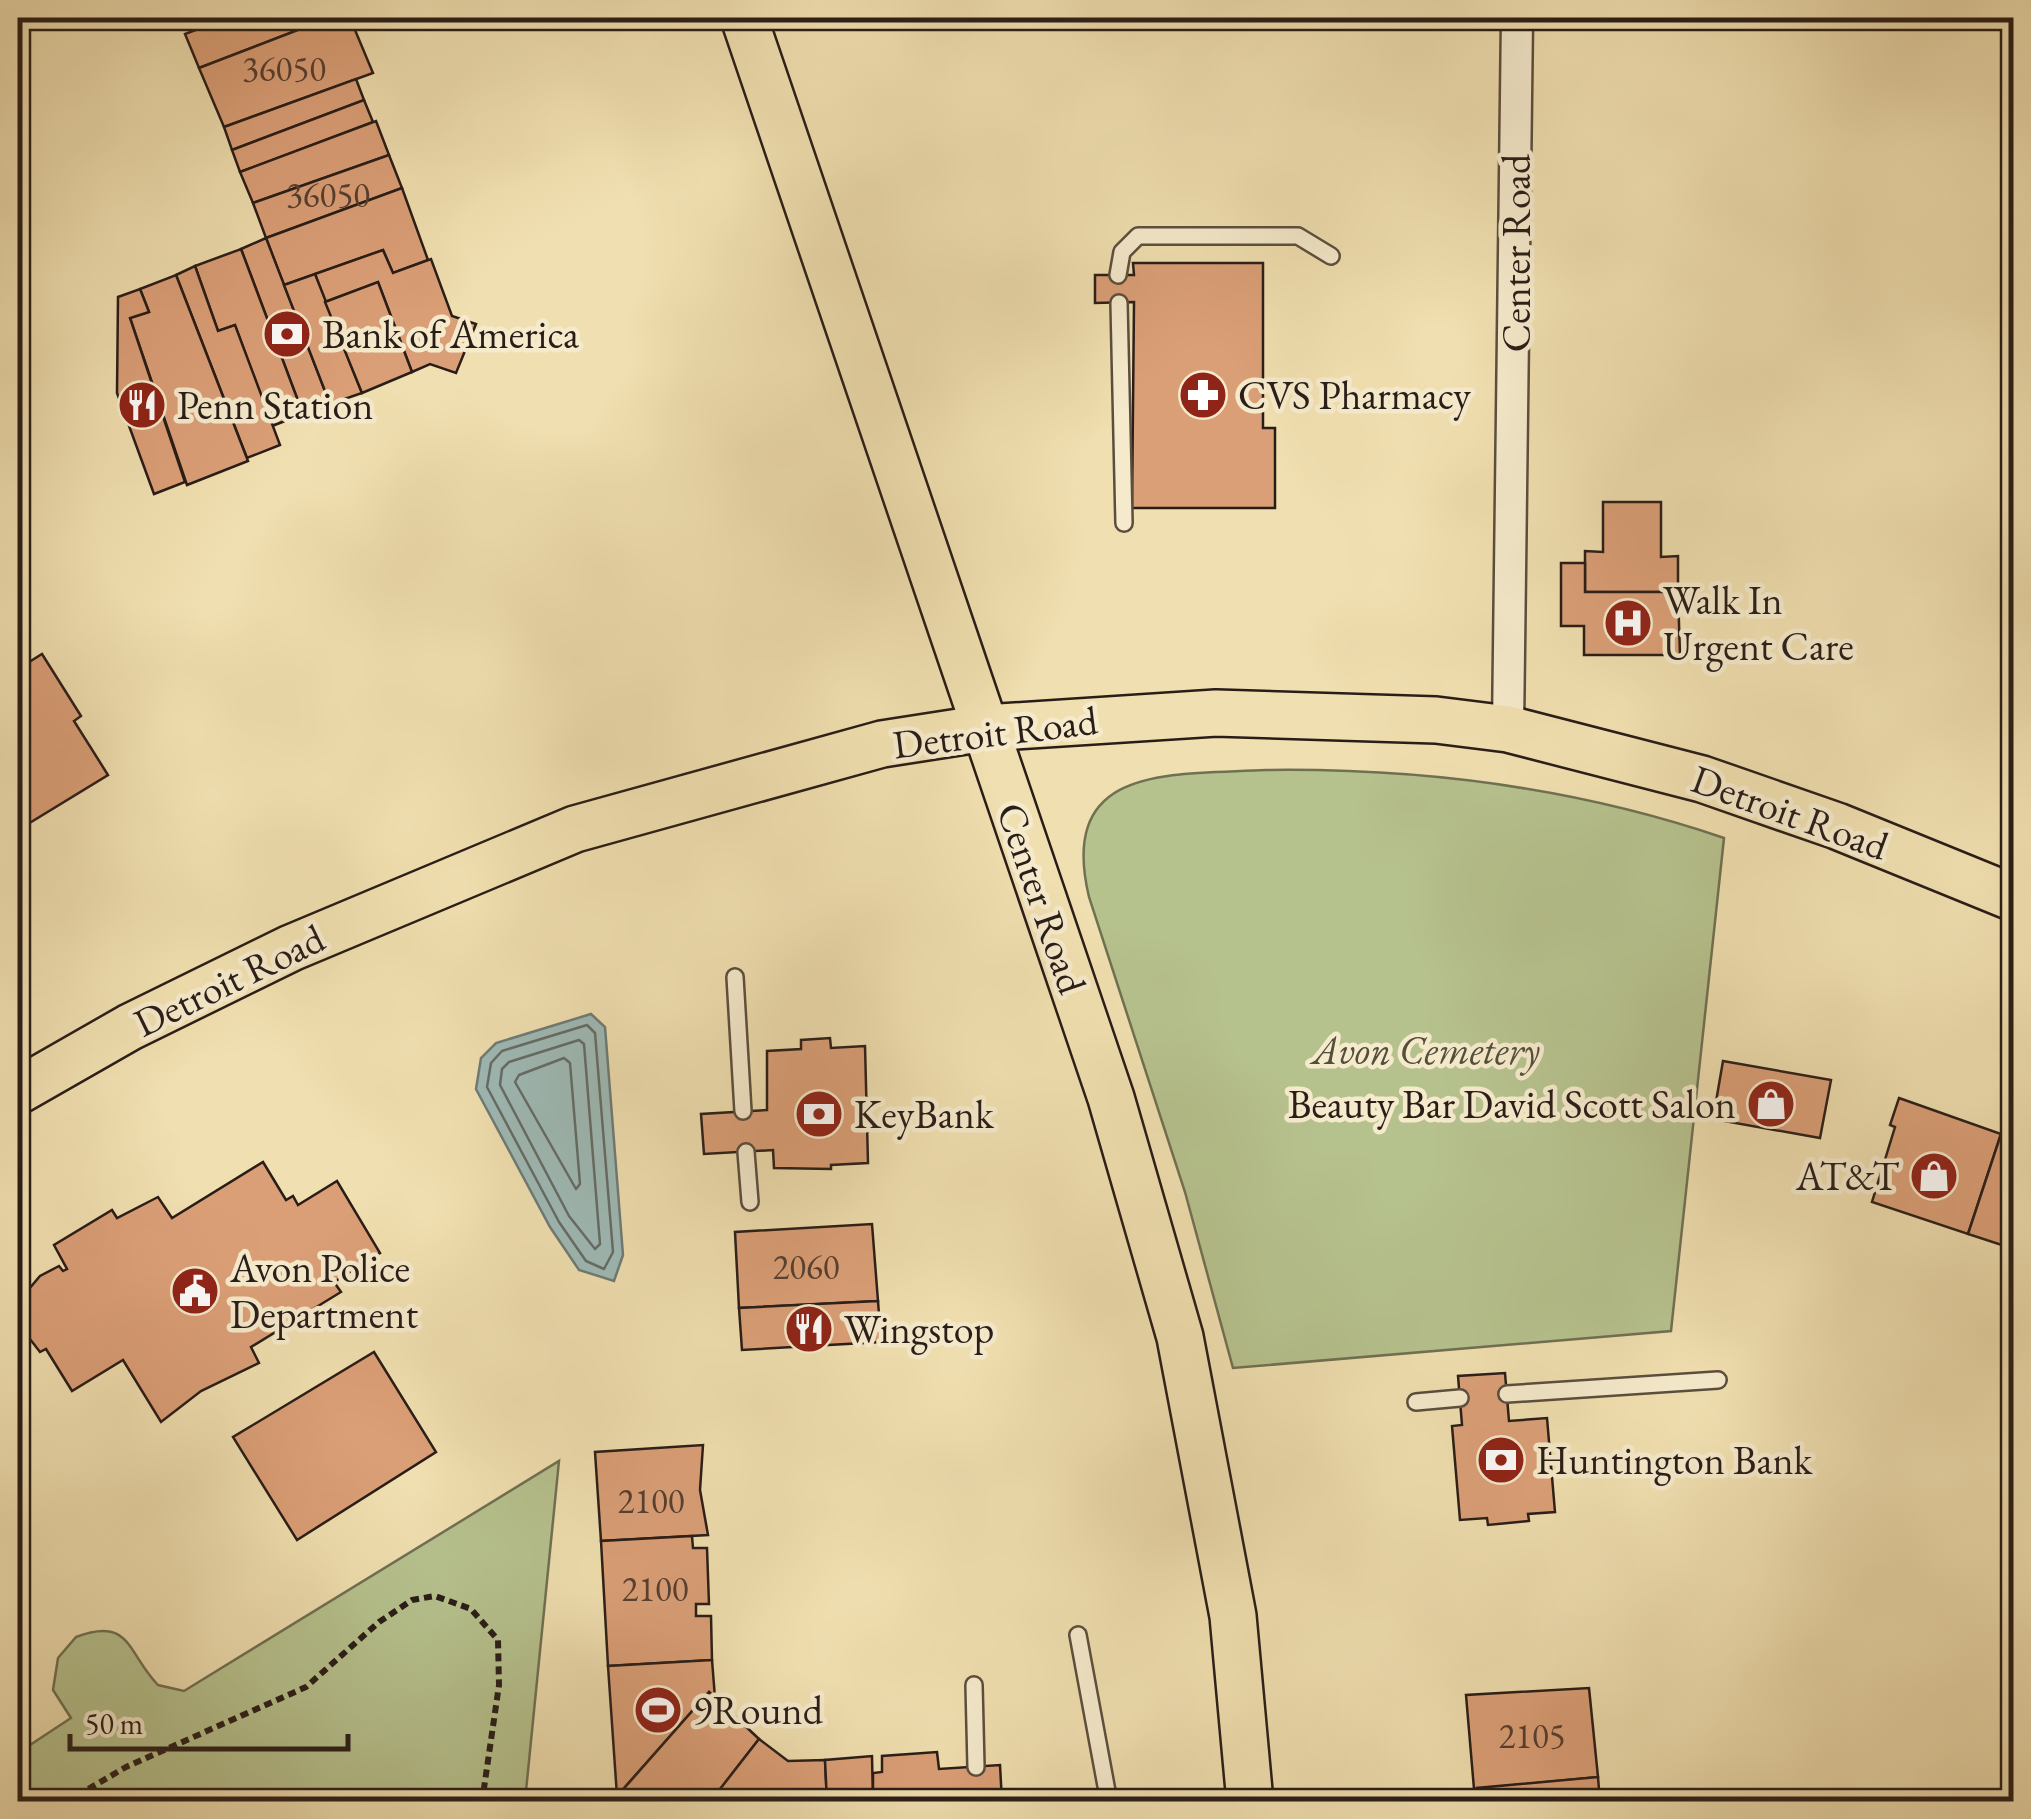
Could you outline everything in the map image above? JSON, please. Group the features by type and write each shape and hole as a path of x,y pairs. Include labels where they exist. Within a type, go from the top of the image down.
{"main road":[{"name":"Center Road","path":"744,18 1110,1098 1180,1338 1233,1616 1250,1802"},
{"name":"Detroit Road","path":"18,1092 130,1027 276,955 575,830 882,744 984,728 1216,713 1436,720 1508,729 1702,779 1837,826 2014,898"}],"street":[{"name":"Center Road","path":"1508,729 1516,366 1517,18"}],"lane":[{"path":"1118,275 1122,252 1138,236 1298,236 1331,256"},
{"path":"1119,303 1124,523"},
{"path":"735,976 743,1111"},
{"path":"746,1152 750,1202"},
{"path":"1507,1394 1718,1380"},
{"path":"1416,1402 1460,1398"},
{"path":"1078,1635 1109,1802"},
{"path":"974,1685 976,1767"}],"path":[{"path":"66,1802 126,1767 306,1687 379,1622 412,1600 434,1596 471,1609 498,1640 499,1686 482,1802"}],"green space":[{"name":"Avon Cemetery","path":"1194,773 1383,773 1498,784 1612,806 1724,838 1671,1331 1233,1368 1185,1192 1089,897 1084,853 1090,821 1106,799 1130,785"},
{"path":"559,1461 525,1801 18,1801 18,1753 71,1718 53,1690 58,1658 76,1637 108,1631 118,1635 158,1685 184,1691"}],"water":[{"path":"591,1014 605,1027 623,1255 614,1281 579,1270 550,1227 476,1089 481,1058 496,1043"}],"building":[{"path":"227,18 329,18 199,68 185,34"},
{"path":"329,18 350,18 373,73 224,127 199,68"},
{"path":"356,79 364,100 232,150 224,127"},
{"path":"364,100 373,122 240,172 232,150"},
{"path":"376,121 389,155 253,203 240,172"},
{"path":"389,155 402,188 266,238 253,203"},
{"path":"402,188 428,260 393,273 383,250 284,285 266,238"},
{"path":"266,238 330,404 303,414 241,249"},
{"path":"241,249 303,414 272,426 235,325 218,331 195,266"},
{"path":"383,250 393,273 431,259 452,316 476,324 456,373 430,364 412,372 378,282 325,302 315,274"},
{"path":"1133,263 1263,263 1263,428 1275,428 1275,508 1132,508 1134,302 1095,303 1095,275 1134,275"},
{"path":"195,266 218,331 235,325 280,445 247,458 176,275"},
{"path":"315,274 362,393 330,404 284,285"},
{"path":"176,275 248,461 187,485 130,318 149,312 140,289"},
{"path":"378,282 412,372 362,393 325,302"},
{"path":"140,289 149,312 130,318 185,482 154,494 117,393 118,297"},
{"path":"1603,502 1661,502 1661,557 1678,556 1678,592 1585,592 1585,551 1603,552"},
{"path":"1561,563 1585,563 1585,592 1678,592 1680,655 1584,655 1584,626 1561,626"},
{"path":"42,654 81,716 74,721 108,775 18,830 18,669"},
{"path":"830,1038 831,1048 865,1046 868,1163 831,1165 831,1169 774,1168 773,1150 704,1154 701,1114 767,1110 767,1051 801,1049 801,1040"},
{"path":"1723,1061 1831,1080 1820,1138 1713,1119"},
{"path":"1899,1098 2001,1134 1968,1234 1872,1202 1895,1127 1890,1125"},
{"path":"2001,1134 2014,1138 2014,1249 1968,1234"},
{"path":"263,1162 286,1200 293,1196 298,1205 337,1181 380,1253 334,1282 341,1292 251,1347 259,1363 201,1391 161,1422 123,1360 72,1391 46,1349 40,1352 26,1334 20,1318 26,1315 18,1302 40,1276 59,1266 63,1271 67,1269 54,1245 112,1210 117,1218 158,1197 172,1218"},
{"path":"872,1224 878,1301 739,1308 735,1232"},
{"path":"878,1301 881,1342 742,1350 739,1308"},
{"path":"374,1352 436,1452 297,1540 233,1437"},
{"path":"1505,1373 1509,1421 1547,1418 1555,1512 1528,1514 1529,1521 1488,1525 1487,1518 1460,1520 1452,1426 1462,1425 1458,1376"},
{"path":"703,1445 700,1490 708,1535 601,1541 595,1452"},
{"path":"692,1536 693,1548 707,1548 709,1604 696,1604 696,1616 711,1616 712,1660 608,1666 601,1541"},
{"path":"712,1660 715,1698 709,1692 617,1796 608,1666"},
{"path":"1589,1688 1598,1777 1474,1789 1466,1695"},
{"path":"709,1692 759,1739 710,1802 612,1802"},
{"path":"759,1739 788,1761 825,1760 827,1802 710,1802"},
{"path":"937,1752 939,1769 1000,1765 1002,1802 873,1802 873,1773 882,1772 882,1756"},
{"path":"872,1756 873,1802 827,1802 825,1760"},
{"path":"1598,1777 1600,1802 1479,1802 1477,1788"}],"place":[{"name":"Bank of America","path":"287,334"},
{"name":"CVS Pharmacy","path":"1203,395"},
{"name":"Penn Station","path":"142,405"},
{"name":"Walk In Urgent Care","path":"1628,623"},
{"name":"Beauty Bar David Scott Salon","path":"1771,1104"},
{"name":"KeyBank","path":"819,1114"},
{"name":"AT&T","path":"1934,1176"},
{"name":"Avon Police Department","path":"195,1291"},
{"name":"Wingstop","path":"809,1329"},
{"name":"Huntington Bank","path":"1501,1460"},
{"name":"9Round","path":"658,1710"}]}
